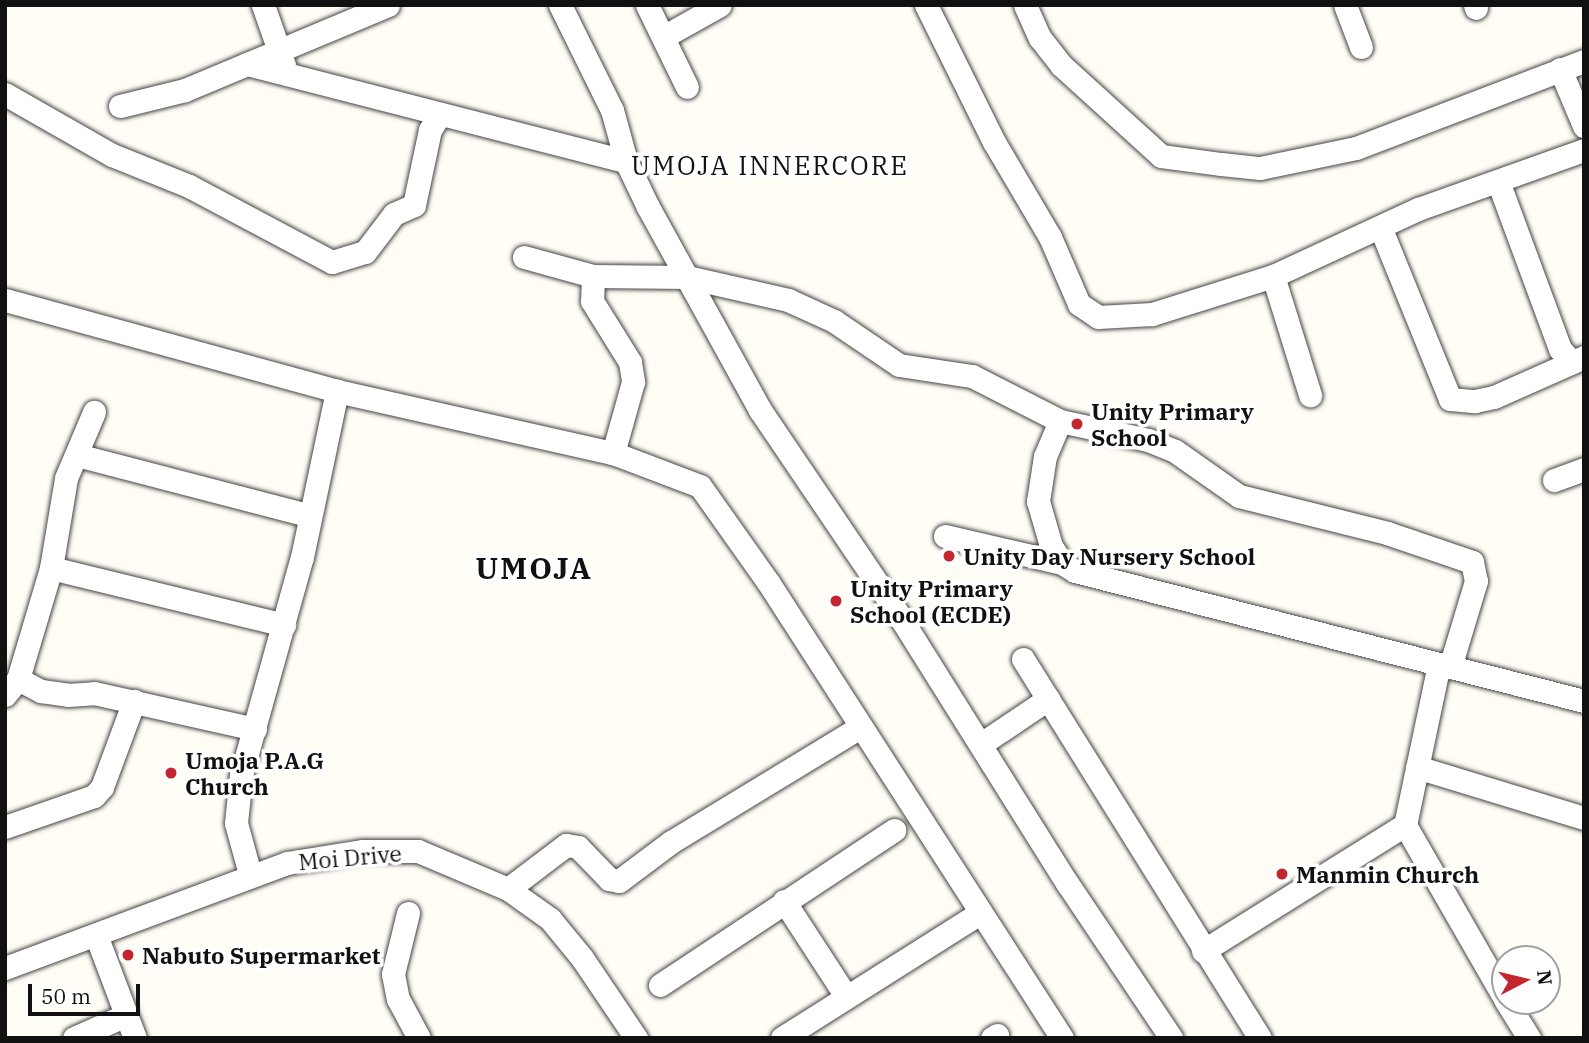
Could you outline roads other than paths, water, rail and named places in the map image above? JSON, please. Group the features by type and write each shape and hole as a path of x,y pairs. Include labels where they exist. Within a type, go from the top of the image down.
{"street":[{"path":"263,5 282,51 286,74"},
{"path":"120,106 166,96 282,51 388,5"},
{"path":"560,5 612,110 626,161 760,410 1171,1038"},
{"path":"647,5 687,87"},
{"path":"663,37 720,5"},
{"path":"926,5 994,142 1050,237 1079,304 1089,314 1108,318 1152,314 1273,276 1381,229 1418,209 1499,184 1584,149"},
{"path":"1025,5 1040,38 1061,65 1161,156 1260,168 1356,148 1584,61"},
{"path":"1345,5 1361,47"},
{"path":"247,64 626,161"},
{"path":"1560,69 1584,126"},
{"path":"5,94 112,155 188,187 332,262 365,251 394,214 414,205 429,130 440,114"},
{"path":"1499,184 1560,349 1578,359"},
{"path":"1381,229 1450,399 1475,401 1494,397 1578,359"},
{"path":"524,257 593,276 687,277 788,300 834,321 899,365 972,376 1060,421 1148,440 1175,451 1239,496 1387,533 1472,562 1476,581 1445,666 1417,767 1405,825 1491,974"},
{"path":"593,276 592,301 630,362 633,382 613,453"},
{"path":"1273,276 1310,395"},
{"path":"5,300 337,391 613,453 700,486 733,529 1062,1038"},
{"path":"250,874 236,823 236,802 284,625 337,391"},
{"path":"94,412 63,487 51,568 12,687 68,695 94,693 255,729"},
{"path":"1060,421 1045,456 1038,501 1042,526 1062,563"},
{"path":"77,455 309,515"},
{"path":"1554,480 1584,469"},
{"path":"945,536 1062,563 1076,571 1584,701"},
{"path":"51,568 284,625"},
{"path":"1023,659 1203,951 1260,1038"},
{"path":"981,744 1048,699"},
{"path":"5,827 93,796 107,775 134,701"},
{"path":"508,888 566,845 578,847 609,879 619,881 671,842 860,727"},
{"path":"1417,767 1584,818"},
{"path":"1203,951 1405,825"},
{"path":"660,985 894,830"},
{"name":"Moi Drive","path":"5,968 250,874 340,854 418,851 508,888 550,919 582,958 636,1038"},
{"path":"784,901 846,996"},
{"path":"408,913 393,974 398,999 419,1038"},
{"path":"782,1038 980,913"},
{"path":"96,934 135,1038"},
{"path":"75,1038 126,1015"},
{"path":"1515,1015 1529,1038"}],"place":[{"name":"Unity Primary School","path":"1077,424"},
{"name":"Unity Day Nursery School","path":"949,556"},
{"name":"Unity Primary School (ECDE)","path":"836,601"},
{"name":"Umoja P.A.G Church","path":"171,773"},
{"name":"Manmin Church","path":"1282,874"},
{"name":"Nabuto Supermarket","path":"128,955"}],"district":[{"name":"UMOJA INNERCORE","path":"770,166"},
{"name":"UMOJA","path":"534,568"}]}
